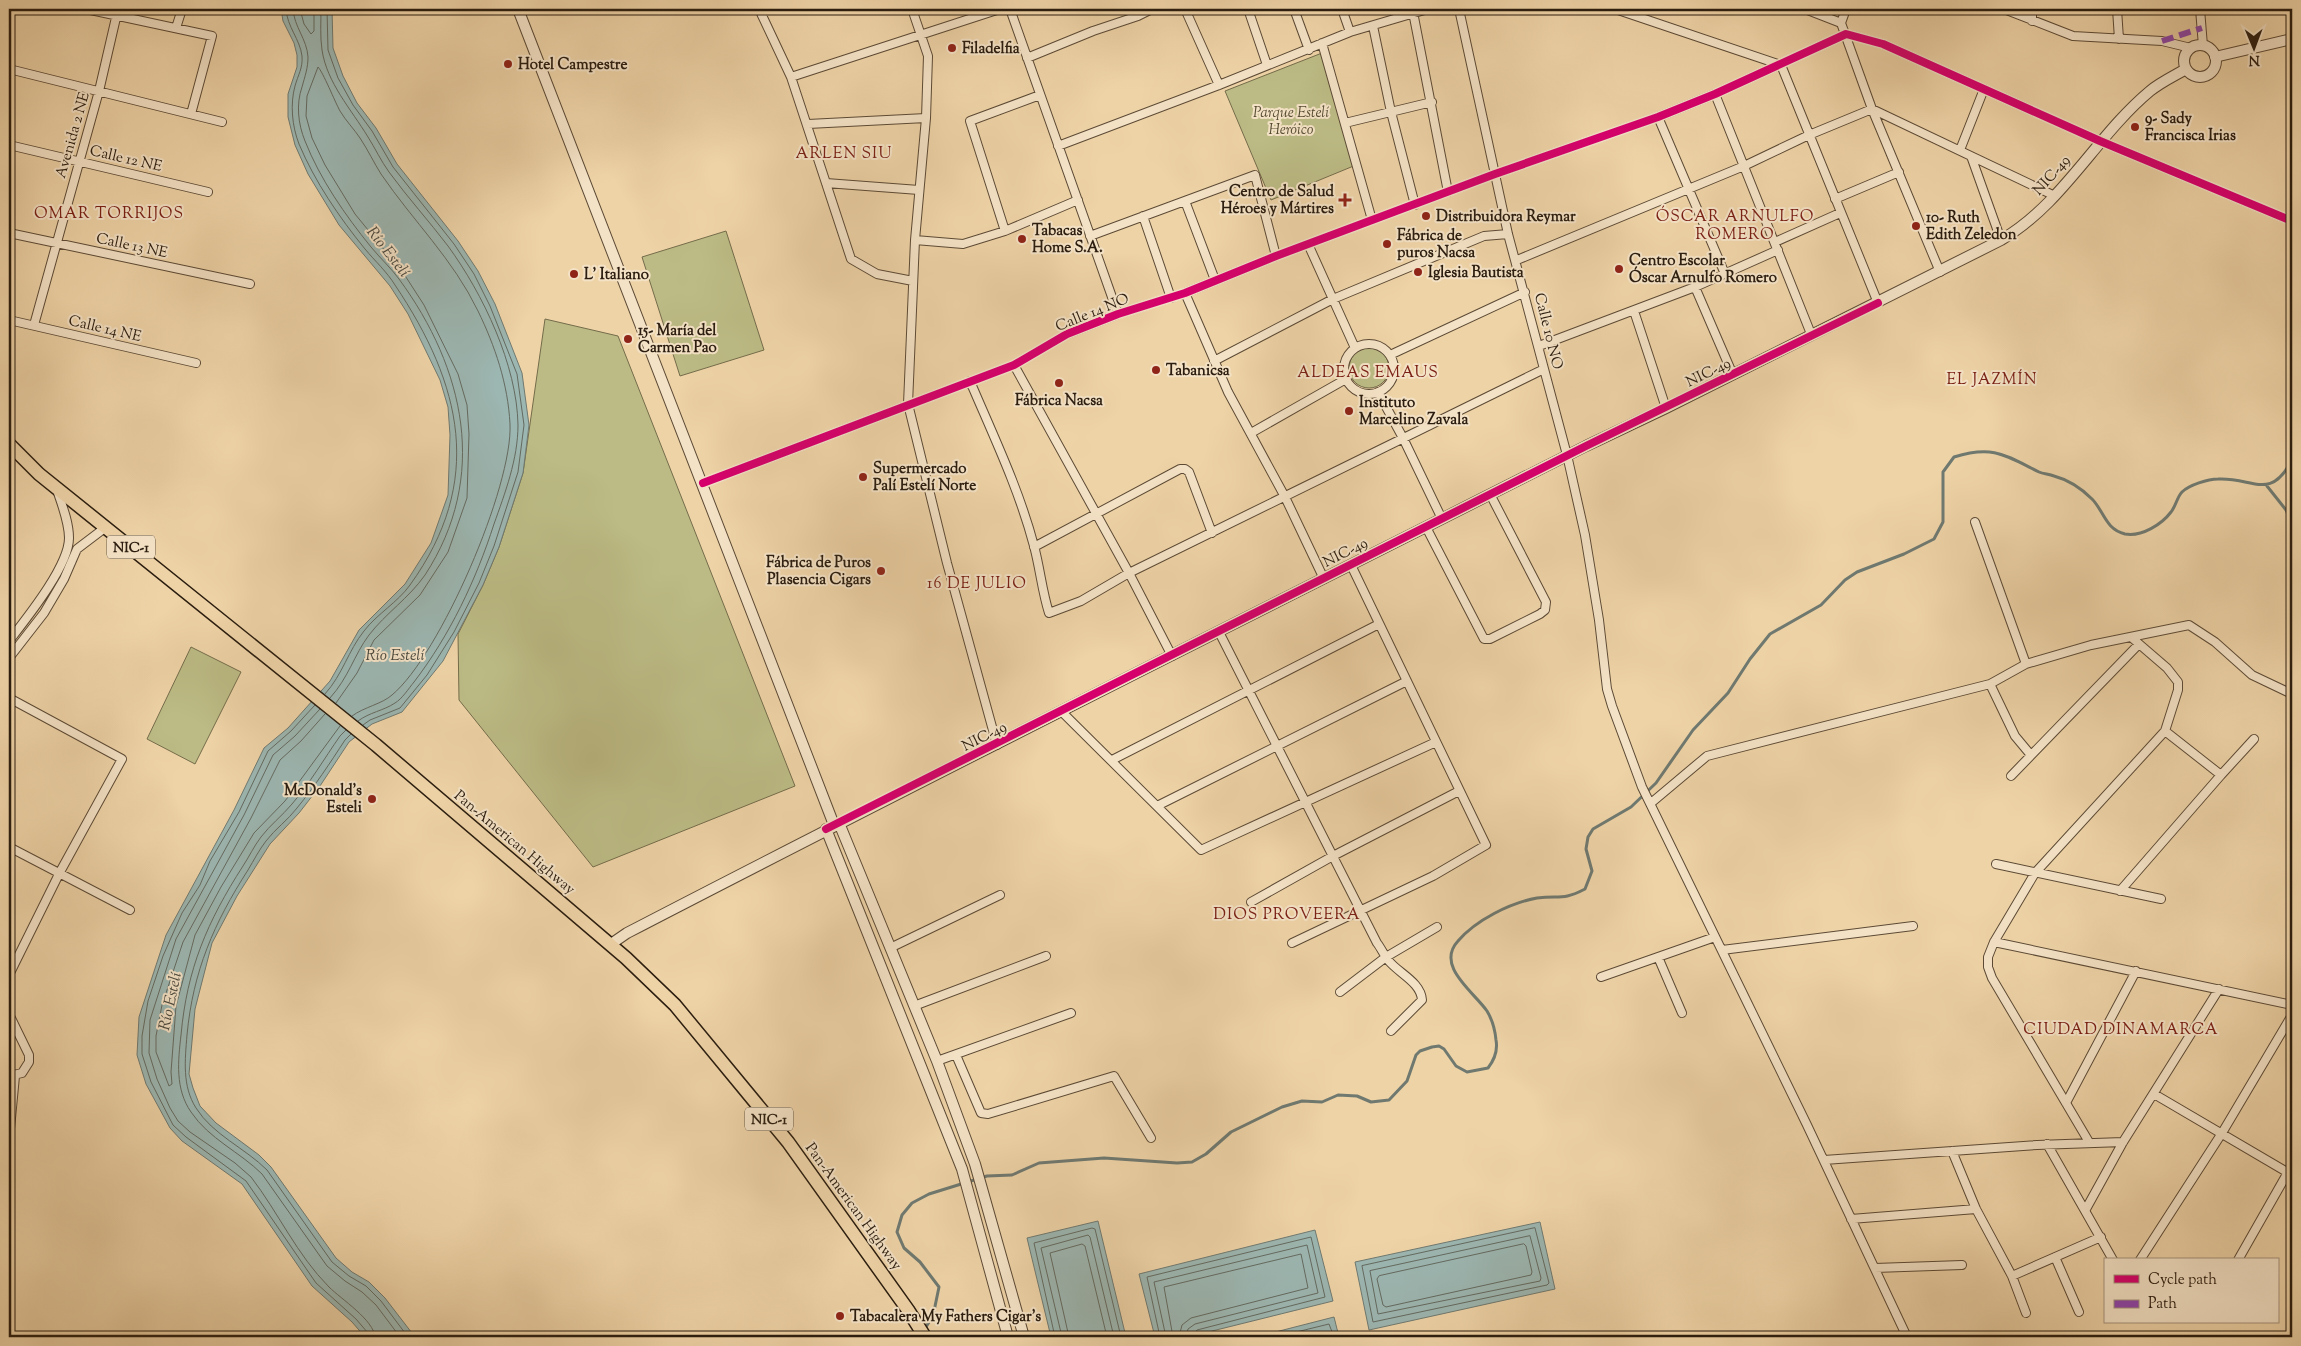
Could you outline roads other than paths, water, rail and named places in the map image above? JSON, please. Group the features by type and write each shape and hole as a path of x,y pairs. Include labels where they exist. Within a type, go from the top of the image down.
{"highway":[{"name":"Pan-American Highway","path":"9,444 57,488 376,745 611,944 675,1005 788,1142 908,1310 925,1337"}],"street":[{"path":"86,9 117,12 212,36 191,114"},
{"path":"176,28 182,9"},
{"path":"518,9 703,483 833,826 920,1066 962,1169 1008,1337"},
{"path":"771,9 760,10 791,77 851,259 877,274 913,281"},
{"path":"912,9 928,56 926,118 915,240 908,404 950,573 997,745"},
{"path":"791,77 1000,9"},
{"path":"1010,9 1118,314"},
{"path":"1027,58 1152,9"},
{"path":"1185,9 1219,86"},
{"path":"1248,9 1267,65"},
{"path":"1294,9 1309,50"},
{"path":"1342,9 1350,32"},
{"path":"1391,9 1394,18"},
{"path":"1058,146 1219,86 1350,32 1428,9"},
{"name":"Calle 10 NO","path":"1460,9 1508,234 1567,455 1585,535 1600,620 1607,689 1625,744 1642,787 1824,1160 1907,1337"},
{"path":"1615,9 1781,64 1878,303"},
{"path":"1805,9 1841,23"},
{"path":"1846,9 1841,23 1872,109 1940,272"},
{"path":"2004,9 2073,36 2162,41 2191,48 2204,46 2215,57 2214,66 2208,74 2199,76 2186,69 2184,58 2191,48"},
{"path":"2032,9 2032,21"},
{"path":"2117,9 2120,39"},
{"path":"2200,9 2204,46"},
{"name":"Avenida 2 NE","path":"34,326 99,91 117,12"},
{"path":"1413,12 1448,192"},
{"path":"1373,26 1391,112 1415,204"},
{"path":"1846,34 1883,44 2100,141 2292,221"},
{"name":"Calle 14 NO","path":"703,483 1014,365 1068,334 1118,314 1185,294 1215,280 1372,220 1495,174 1658,117 1715,94 1846,34"},
{"path":"2215,57 2292,39"},
{"path":"1322,43 1372,220"},
{"path":"9,69 222,122"},
{"name":"NIC-49","path":"611,944 627,933 833,826 997,745 1567,455 1733,375 1811,334 1878,303 2001,240 2015,232 2055,196 2100,141 2152,89 2186,69"},
{"path":"1960,150 1984,89"},
{"path":"1715,94 1811,334"},
{"path":"1005,232 970,121 1040,95"},
{"path":"1345,123 1432,102"},
{"path":"1516,260 1744,166 1809,135 1872,109 2055,196"},
{"path":"1658,117 1725,274"},
{"path":"808,124 926,118"},
{"name":"Calle 12 NE","path":"9,145 208,192"},
{"path":"1971,156 2001,240"},
{"path":"1835,199 1899,172"},
{"path":"1090,236 1255,175 1276,256"},
{"path":"826,183 919,190"},
{"path":"915,240 963,244 1005,232 1078,200"},
{"path":"1185,201 1215,280"},
{"path":"1539,346 1696,287 1725,274 1840,212"},
{"path":"1143,216 1171,298"},
{"name":"Calle 13 NE","path":"9,233 250,284"},
{"path":"1214,361 1333,299 1484,236 1508,234"},
{"path":"1308,244 1355,348"},
{"path":"1696,287 1733,375"},
{"path":"1390,355 1525,292"},
{"path":"1185,294 1214,361 1285,497 1324,579"},
{"path":"1634,311 1666,408"},
{"name":"Calle 14 NE","path":"9,320 196,363"},
{"path":"1364,344 1374,344 1383,348 1390,355 1394,365 1393,376 1387,386 1378,392 1370,394 1356,390 1346,379 1344,366 1350,353 1355,348 1364,344"},
{"path":"1014,365 1129,573 1172,656"},
{"path":"970,381 1018,496 1034,547 1039,578 1049,613 1080,601 1129,573 1544,369"},
{"path":"1251,433 1346,379"},
{"path":"1378,392 1403,438 1442,519"},
{"path":"1034,547 1185,469 1189,472 1212,532"},
{"path":"9,641 36,607 59,566 68,544 65,515 57,488"},
{"path":"1426,527 1484,639 1490,639 1540,614 1545,610 1546,602 1490,494"},
{"path":"1975,522 2026,664"},
{"path":"9,658 44,613 64,579 77,549 106,528"},
{"path":"68,544 77,549"},
{"path":"1292,943 1361,912 1433,876 1486,845 1351,565"},
{"path":"1112,760 1379,624"},
{"path":"1650,801 1707,756 1990,684 2026,664 2091,645 2189,625 2215,642 2252,675 2292,694"},
{"path":"1219,632 1361,912 1386,957 1414,984 1422,996 1422,1000 1391,1031"},
{"path":"2089,1142 1992,978 1988,966 1988,957 1994,942 2035,873 2165,731 2178,690 2178,682 2167,668 2131,637"},
{"path":"2011,776 2030,754 2139,644"},
{"path":"1158,806 1407,681"},
{"path":"1990,684 2015,736 2030,754"},
{"path":"9,698 122,759 60,872 9,976"},
{"path":"1062,712 1201,850 1436,742"},
{"path":"2165,731 2221,775"},
{"path":"2120,891 2254,739"},
{"path":"1251,902 1333,856 1459,791"},
{"path":"833,826 890,948 937,1061 976,1164 1024,1337"},
{"path":"9,847 130,910"},
{"path":"1996,864 2161,900"},
{"path":"890,948 1000,895"},
{"path":"1722,950 1913,926"},
{"path":"1340,992 1386,957 1437,927"},
{"path":"1601,977 1715,937"},
{"path":"1994,942 2292,1005"},
{"path":"914,1006 1046,956"},
{"path":"1658,957 1682,1013"},
{"path":"2066,1103 2136,971"},
{"path":"2086,1209 2123,1142 2219,989"},
{"path":"920,1066 956,1055 1071,1013"},
{"path":"9,1014 29,1054 26,1069 12,1076 9,1139"},
{"path":"2141,1258 2222,1132 2292,1015"},
{"path":"956,1055 981,1113 988,1114 1114,1076 1151,1138"},
{"path":"2154,1094 2222,1132 2290,1174"},
{"path":"1824,1160 2047,1144 2123,1142"},
{"path":"2047,1144 2113,1258"},
{"path":"1952,1151 1976,1209 2012,1276 2026,1313"},
{"path":"2239,1258 2290,1174 2292,1165"},
{"path":"1851,1219 1976,1209"},
{"path":"2012,1276 2101,1237"},
{"path":"2055,1257 2079,1312"},
{"path":"1875,1268 1962,1265"}],"water":[{"name":"Río Estelí","path":"281,9 332,9 333,48 343,76 357,103 376,128 397,164 458,241 478,271 495,304 522,373 529,425 523,473 499,547 483,585 443,661 402,712 372,724 349,742 320,786 299,813 270,844 237,896 212,943 195,1009 189,1074 200,1106 216,1123 259,1155 271,1167 336,1258 352,1272 369,1282 385,1298 415,1337 365,1337 352,1322 312,1286 242,1184 182,1141 170,1128 146,1084 137,1055 139,1017 166,935 234,810 264,748 288,728 330,681 359,630 405,584 431,543 448,495 450,435 448,407 440,380 408,314 390,286 339,225 308,174 295,145 288,117 288,94 297,67 297,55 294,43 283,21"},
{"path":"1098,1221 1126,1337 1051,1337 1027,1238"},
{"path":"1540,1222 1555,1289 1369,1330 1355,1262"},
{"path":"1315,1230 1333,1301 1188,1337 1155,1337 1139,1274"},
{"path":"1334,1317 1339,1337 1256,1337"}],"waterway":[{"path":"924,1330 933,1316 939,1287 920,1262 904,1248 897,1232 902,1215 912,1203 929,1194 987,1176 1012,1175 1039,1163 1104,1158 1177,1163 1192,1162 1206,1154 1231,1132 1282,1107 1302,1101 1322,1102 1338,1095 1357,1096 1371,1102 1389,1100 1407,1081 1416,1055 1420,1051 1432,1047 1439,1046 1444,1049 1456,1066 1467,1072 1488,1068 1496,1051 1497,1044 1494,1029 1487,1011 1466,987 1454,969 1451,960 1452,950 1458,941 1474,926 1505,908 1527,900 1566,896 1585,889 1592,871 1586,849 1588,837 1593,829 1631,807 1656,783 1693,730 1728,693 1750,659 1770,634 1821,605 1845,580 1857,572 1904,554 1934,539 1943,522 1943,472 1954,457 1989,452 2017,461 2041,473 2070,482 2092,499 2113,528 2125,534 2138,534 2151,529 2173,510 2182,492 2194,485 2214,479 2268,484 2284,473 2292,460"},
{"path":"2267,486 2286,510 2292,524"}],"place":[{"name":"Filadelfia","path":"952,48"},
{"name":"Hotel Campestre","path":"508,64"},
{"name":"9- Sady Francisca Irias","path":"2135,127"},
{"name":"Centro de Salud Héroes y Mártires","path":"1345,200"},
{"name":"Distribuidora Reymar","path":"1426,216"},
{"name":"10- Ruth Edith Zeledon","path":"1916,226"},
{"name":"Tabacas Home S.A.","path":"1022,239"},
{"name":"Fábrica de puros Nacsa","path":"1387,244"},
{"name":"Centro Escolar Óscar Arnulfo Romero","path":"1619,269"},
{"name":"Iglesia Bautista","path":"1418,272"},
{"name":"L' Italiano","path":"574,274"},
{"name":"15- María del Carmen Pao","path":"628,339"},
{"name":"Tabanicsa","path":"1156,370"},
{"name":"Fábrica Nacsa","path":"1059,383"},
{"name":"Instituto Marcelino Zavala","path":"1349,411"},
{"name":"Supermercado Palí Estelí Norte","path":"863,477"},
{"name":"Fábrica de Puros Plasencia Cigars","path":"881,571"},
{"name":"McDonald's Esteli","path":"372,799"},
{"name":"Tabacalera My Fathers Cigar's","path":"840,1316"}],"district":[{"name":"ARLEN SIU","path":"844,152"},
{"name":"OMAR TORRIJOS","path":"109,212"},
{"name":"ÓSCAR ARNULFO ROMERO","path":"1735,224"},
{"name":"ALDEAS EMAUS","path":"1368,371"},
{"name":"EL JAZMÍN","path":"1992,378"},
{"name":"16 DE JULIO","path":"977,582"},
{"name":"DIOS PROVEERA","path":"1287,913"},
{"name":"CIUDAD DINAMARCA","path":"2121,1028"}],"park label":[{"name":"Parque Estelí Heróico","path":"1291,120"}]}
